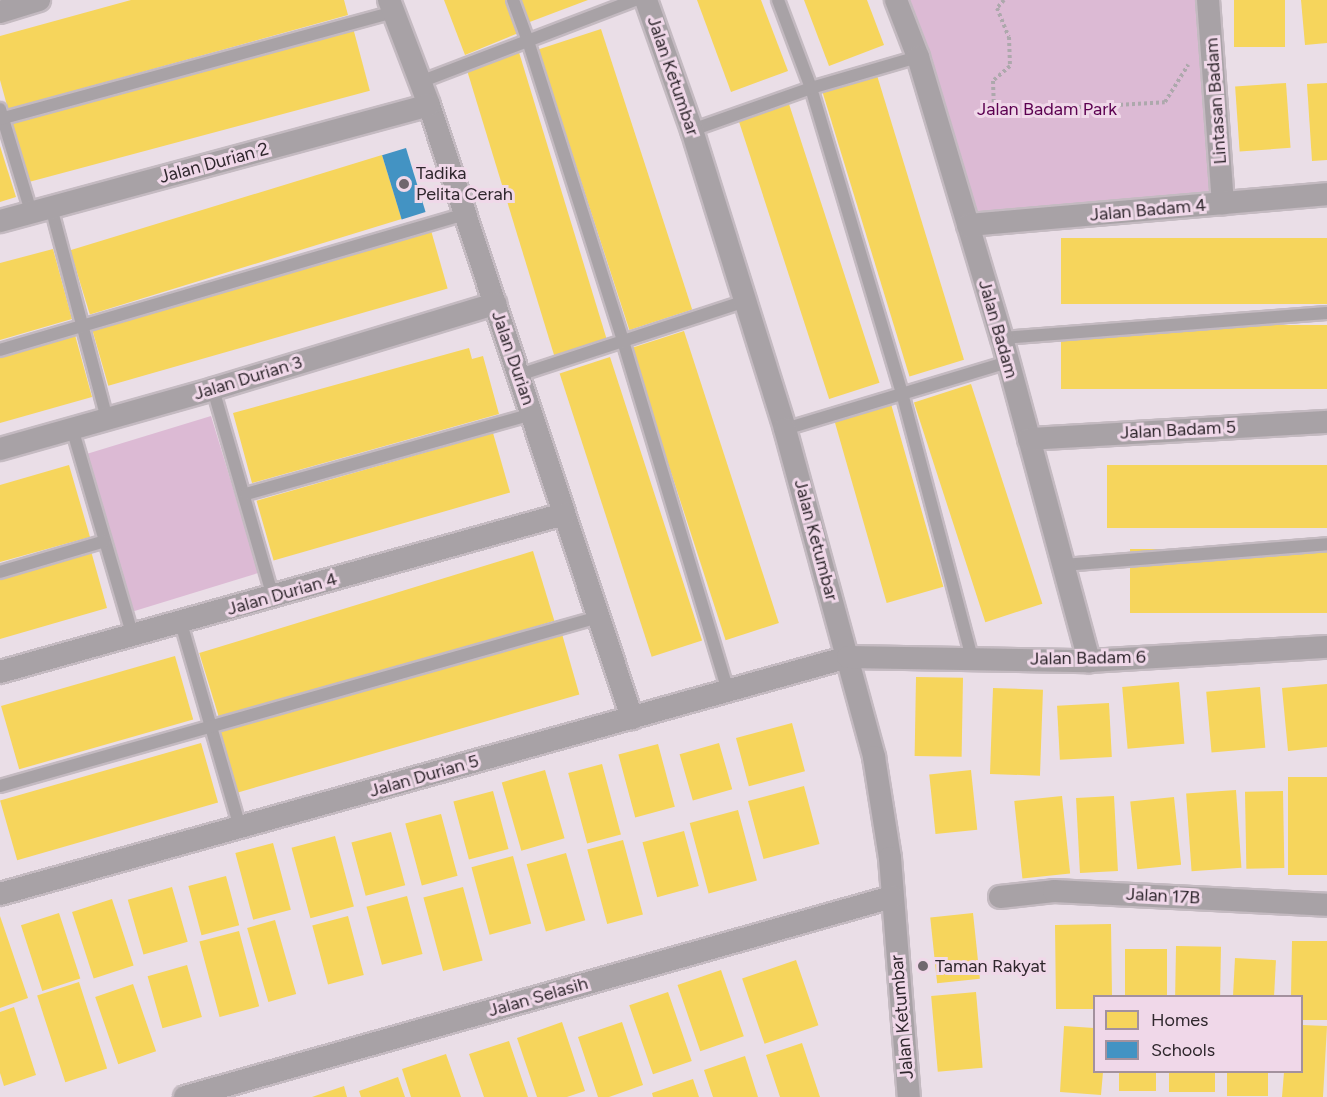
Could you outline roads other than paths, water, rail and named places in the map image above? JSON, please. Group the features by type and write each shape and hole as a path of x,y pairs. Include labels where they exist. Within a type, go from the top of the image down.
{"street":[{"path":"0,12 39,0"},
{"name":"Jalan Ketumbar","path":"646,0 692,130 785,429 874,757 890,858 909,1097"},
{"name":"Jalan Badam","path":"896,0 918,57 1002,338 1089,661"},
{"name":"Lintasan Badam","path":"1208,0 1223,203"},
{"name":"Jalan Durian","path":"391,6 429,105 632,718"},
{"name":"Jalan Durian 2","path":"0,221 429,105"},
{"name":"Jalan Badam 4","path":"968,225 1327,194"},
{"name":"Jalan Durian 3","path":"0,449 213,389 495,304"},
{"name":"Jalan Badam 5","path":"1029,439 1327,422"},
{"name":"Jalan Durian 4","path":"0,672 133,637 564,514"},
{"name":"Jalan Badam 6","path":"848,657 1089,661 1327,647"},
{"name":"Jalan Durian 5","path":"0,894 848,657"},
{"name":"Jalan 17B","path":"1000,897 1054,891 1327,905"},
{"name":"Jalan Selasih","path":"184,1097 892,897"}],"lane":[{"path":"513,0 623,341 728,691"},
{"path":"420,82 635,0"},
{"path":"778,0 811,88 902,393 972,658"},
{"path":"107,419 83,328 41,209 1,115 391,6"},
{"path":"692,130 811,88 918,57"},
{"path":"0,350 83,328 465,214"},
{"path":"519,375 745,301"},
{"path":"1002,338 1327,313"},
{"path":"785,429 1008,362"},
{"path":"213,389 246,494 273,597"},
{"path":"246,494 532,414"},
{"path":"72,428 133,637"},
{"path":"0,572 105,541"},
{"path":"1063,565 1327,544"},
{"path":"0,786 599,617"},
{"path":"181,623 240,827"}],"place":[{"name":"Tadika Pelita Cerah","path":"404,184"},
{"name":"Taman Rakyat","path":"923,966"}],"park label":[{"name":"Jalan Badam Park","path":"1047,109"}]}
